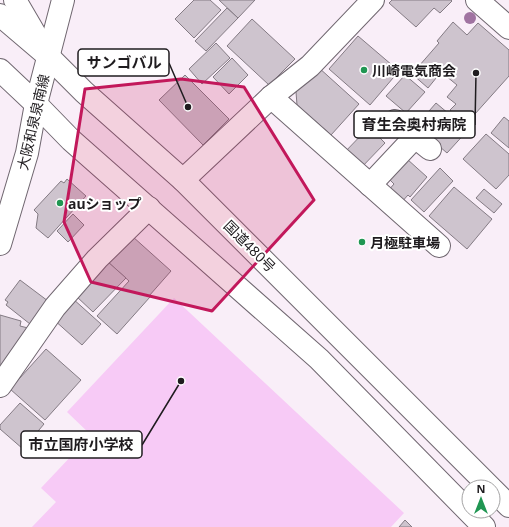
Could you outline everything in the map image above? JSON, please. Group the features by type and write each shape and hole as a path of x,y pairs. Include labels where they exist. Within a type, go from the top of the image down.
{"main road":[{"path":"15,0 48,56"},
{"name":"大阪和泉泉南線","path":"0,244 27,154 36,104 63,0"},
{"path":"183,180 271,96 310,66 373,0"},
{"path":"477,0 509,28"},
{"name":"国道480号","path":"0,15 48,56 84,92 183,180 482,479"},
{"path":"0,70 71,140 319,358 484,527"},
{"path":"271,96 439,246"},
{"path":"370,185 423,143 395,121"},
{"path":"0,386 55,307 97,259 149,208"},
{"path":"501,498 509,506"}],"highlighted area":[{"path":"181,79 244,87 314,200 212,311 91,282 64,222 85,89"}],"shaded area":[{"path":"174,298 404,513 391,527 32,527 56,502 41,488 91,435 67,412"}],"building":[{"path":"194,0 210,0 221,10 194,38 175,19"},
{"path":"219,0 255,0 238,18"},
{"path":"392,0 452,1 440,13 434,8 416,27 389,3"},
{"path":"227,8 238,18 206,51 195,41"},
{"path":"252,19 295,59 269,85 227,46"},
{"path":"453,22 467,35 478,23 509,50 509,76 466,124 450,110 456,104 447,97 457,85 441,72 428,88 412,74 439,43 437,41"},
{"name":"川崎電気商会","path":"358,36 399,71 370,105 329,69"},
{"path":"216,43 230,58 202,84 189,69"},
{"path":"232,58 248,75 229,94 213,77"},
{"path":"318,67 359,104 331,135 297,105 296,92"},
{"path":"185,75 229,119 203,145 159,100"},
{"path":"405,75 425,92 406,113 386,96"},
{"path":"436,103 468,130 447,153 416,126"},
{"path":"504,117 509,121 509,148 491,133"},
{"path":"369,127 385,143 358,171 342,155"},
{"path":"486,134 509,154 509,175 496,189 463,159"},
{"path":"407,159 427,177 410,197 408,195 400,204 387,192 394,184 389,179"},
{"path":"440,168 453,181 424,212 411,200"},
{"name":"auショップ","path":"67,179 86,196 48,238 36,228 38,214 34,210 61,181 64,183"},
{"path":"454,187 492,219 467,249 429,216"},
{"path":"484,189 502,204 494,213 476,198"},
{"path":"73,214 84,225 68,242 57,231"},
{"path":"132,236 171,271 117,334 97,316 129,281 108,262"},
{"path":"108,262 126,278 93,312 76,296"},
{"path":"20,280 48,301 30,324 6,305 8,302 5,300"},
{"path":"72,298 101,324 82,345 53,319"},
{"path":"0,315 21,321 20,326 32,329 0,369"},
{"path":"46,349 81,380 45,420 10,389"},
{"path":"20,403 44,424 23,449 0,429 0,425"},
{"path":"405,520 412,527 399,527"}],"place":[{"name":"川崎電気商会","path":"364,70"},
{"name":"育生会奥村病院","path":"476,73"},
{"name":"サンゴバル","path":"188,107"},
{"name":"auショップ","path":"60,203"},
{"name":"月極駐車場","path":"362,242"},
{"name":"市立国府小学校","path":"181,381"}]}
